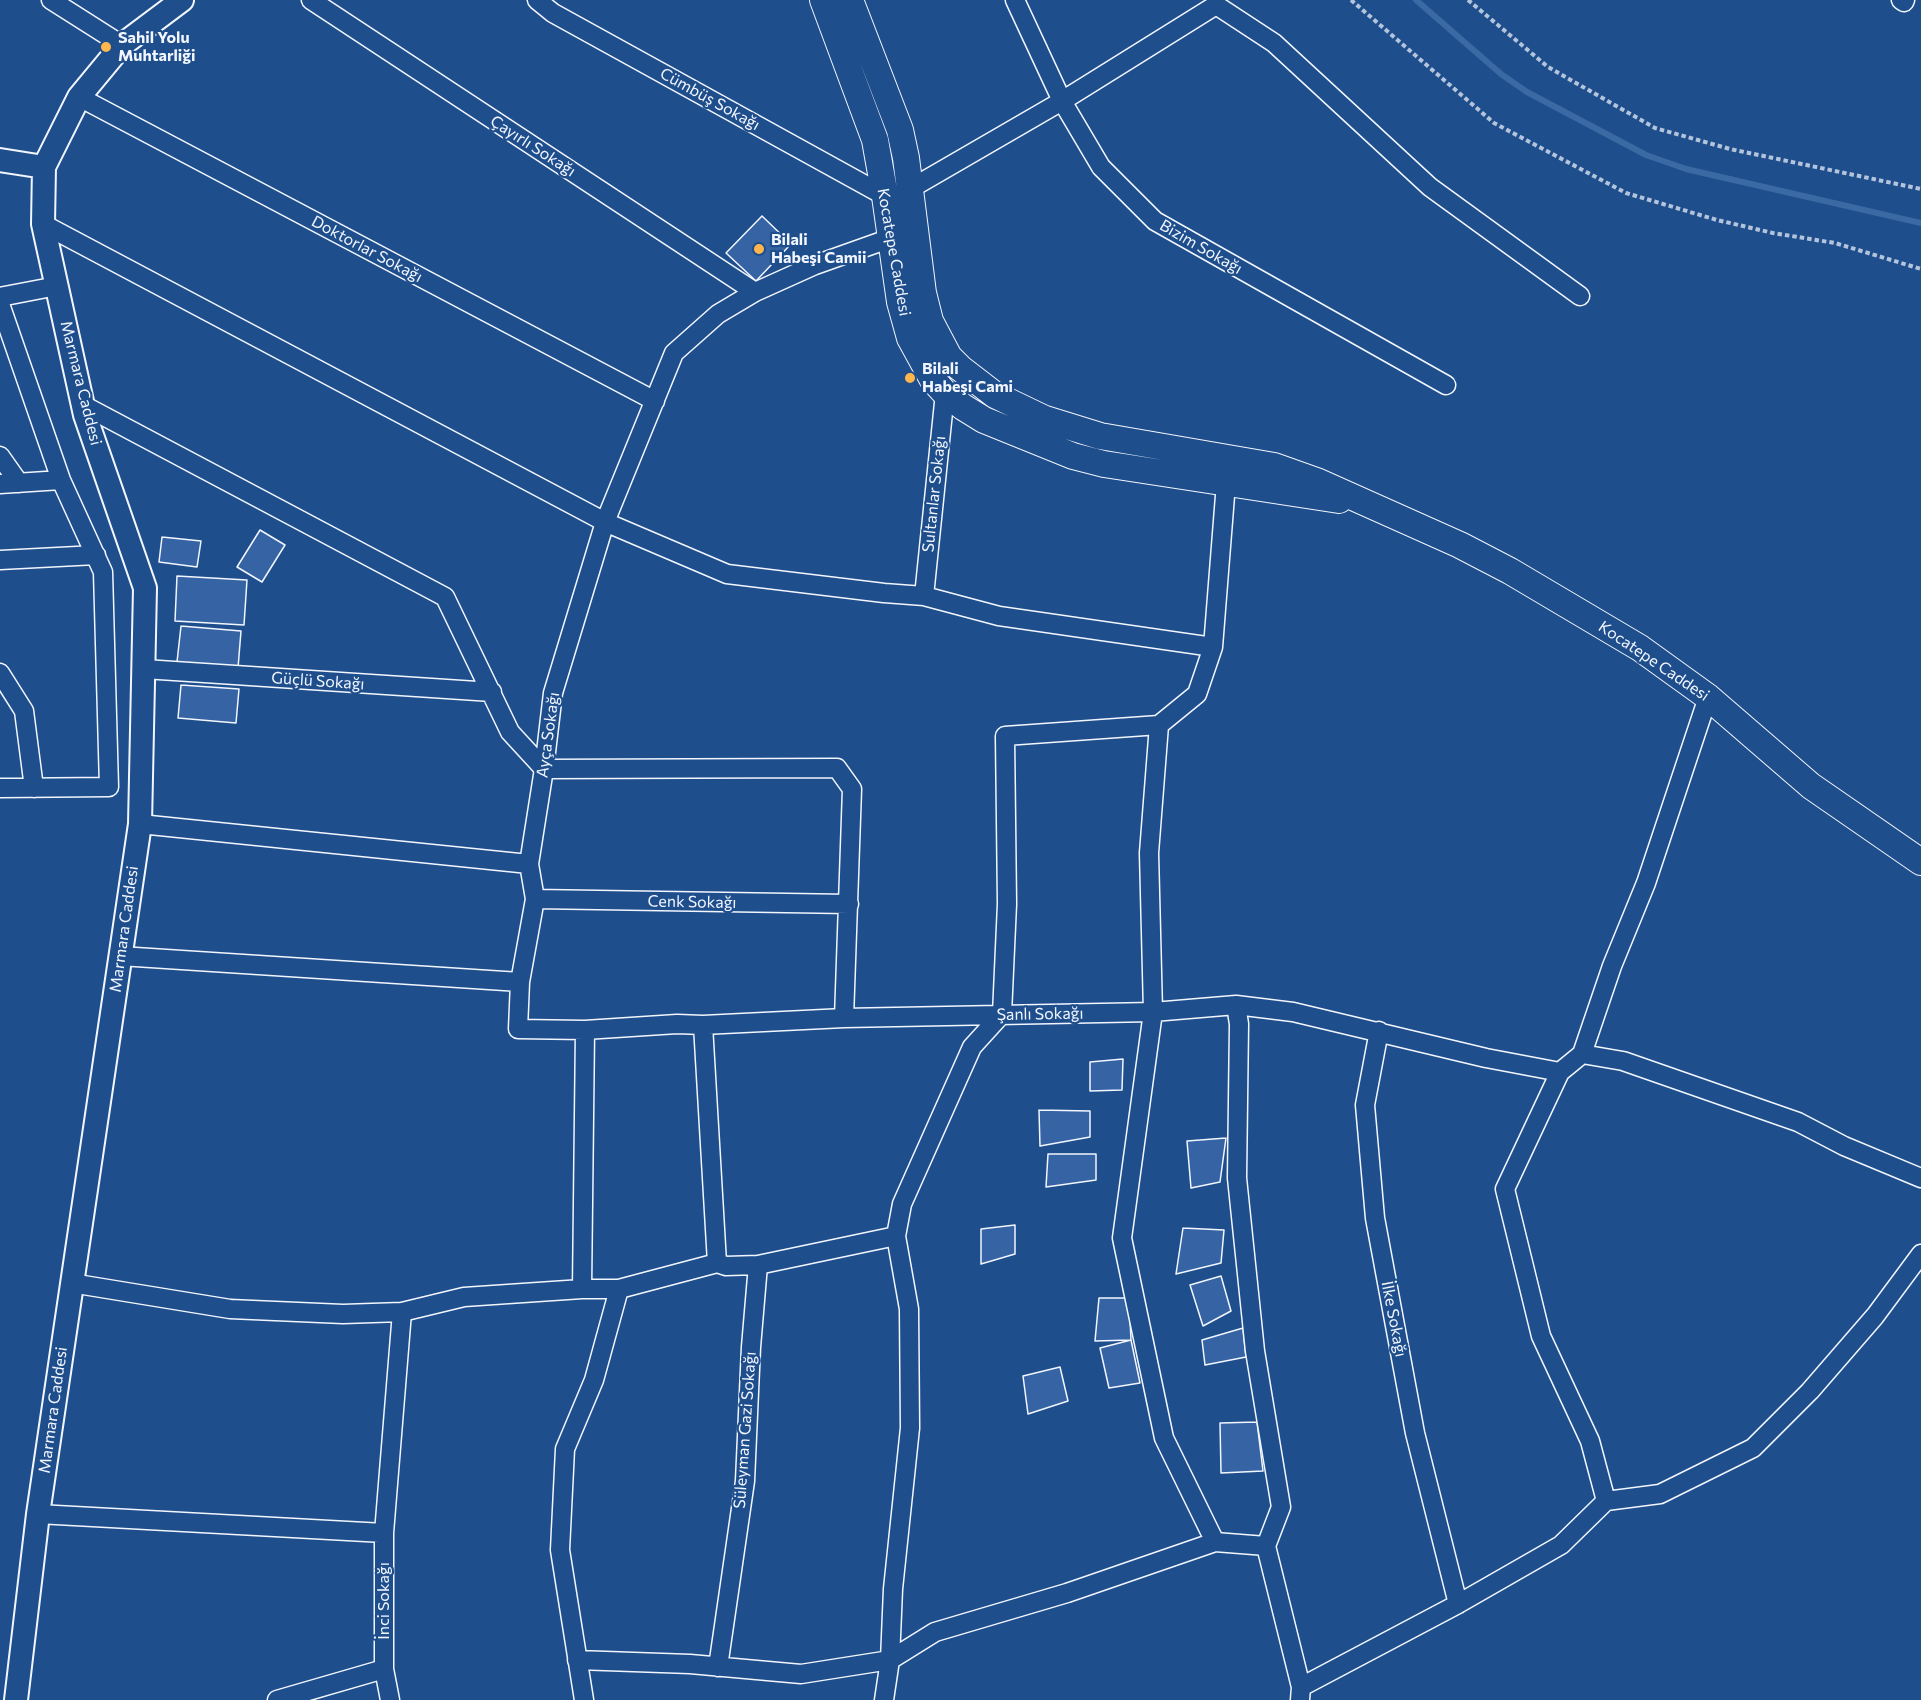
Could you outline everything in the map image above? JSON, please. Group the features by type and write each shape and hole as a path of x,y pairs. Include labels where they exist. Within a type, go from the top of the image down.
{"main road":[{"name":"Kocatepe Caddesi","path":"823,0 875,140 885,196 903,234 930,321 949,357 960,368 995,395 1045,419 1100,436 1274,466 1298,474 1460,545 1640,648 1708,697 1811,786 1921,862"},
{"name":"Kocatepe Caddesi","path":"850,0 900,130 910,189 903,234 900,302 910,338 933,380 945,393 984,420 1073,456 1104,464 1360,502"},
{"path":"945,393 949,357"},
{"path":"1226,483 1231,459"}],"street":[{"path":"51,0 122,45"},
{"name":"Marmara Caddesi","path":"16,1700 38,1514 140,824 146,588 83,405 43,224 44,167 80,97 122,45 182,0"},
{"name":"Çayırlı Sokağı","path":"310,0 755,292"},
{"name":"Cümbüş Sokağı","path":"537,0 553,13 885,196"},
{"name":"Bizim Sokağı","path":"1015,0 1062,100 1101,167 1155,221 1446,385"},
{"path":"910,189 1062,100 1214,3 1274,43 1430,187 1580,296"},
{"name":"Doktorlar Sokağı","path":"80,97 655,401"},
{"path":"0,160 44,167"},
{"path":"43,224 605,522 727,574 924,596 999,616 1213,647"},
{"name":"Ayça Sokağı","path":"585,1030 518,1029 520,982 535,899 529,864 553,693 605,522 674,353 718,314 755,292 815,265 903,234"},
{"path":"0,297 57,286"},
{"path":"0,304 61,480 104,572 109,786 0,788"},
{"name":"Sultanlar Sokağı","path":"924,596 945,393"},
{"path":"83,405 446,597 510,732 544,769 837,768 852,789 844,1018"},
{"path":"0,456 19,483"},
{"path":"0,484 61,480"},
{"path":"884,1700 890,1660 893,1589 910,1428 909,1309 896,1236 902,1204 972,1047 1002,1014 1007,904 1005,736 1159,725 1197,694 1213,647 1226,483"},
{"path":"0,560 96,555"},
{"name":"Güçlü Sokağı","path":"144,669 492,692"},
{"path":"0,673 24,711 34,788"},
{"path":"1606,1501 1590,1441 1541,1336 1505,1189 1560,1072 1582,1054 1612,966 1646,883 1708,697"},
{"path":"1159,725 1149,853 1153,1012 1122,1238 1164,1438 1215,1542"},
{"path":"140,824 529,864"},
{"name":"Cenk Sokağı","path":"535,899 849,904"},
{"path":"120,956 520,982"},
{"path":"1236,1005 1239,1024 1237,1178 1256,1351 1281,1507 1266,1546 1300,1694 1561,1545 1606,1501 1660,1494 1753,1448 1810,1391 1921,1254"},
{"name":"Şanlı Sokağı","path":"585,1030 844,1018 1153,1012 1236,1005 1293,1012 1486,1058 1560,1072"},
{"path":"703,1025 717,1263"},
{"path":"582,1289 585,1030"},
{"name":"İlke Sokağı","path":"1379,1031 1365,1105 1375,1218 1415,1433 1458,1604"},
{"path":"1582,1054 1623,1062 1798,1122 1844,1146 1921,1178"},
{"path":"71,1283 230,1309 343,1314 402,1312 464,1297 582,1289 619,1289 717,1263 726,1266 758,1265 896,1236"},
{"name":"Süleyman Gazi Sokağı","path":"718,1667 745,1481 750,1347 758,1265"},
{"path":"584,1700 560,1550 565,1449 594,1380 619,1289"},
{"name":"İnci Sokağı","path":"390,1700 384,1669 384,1533 402,1312"},
{"path":"38,1514 384,1533"},
{"path":"577,1660 690,1664 801,1674 890,1660 935,1632 1067,1593 1215,1542 1266,1546"},
{"path":"277,1700 384,1669"}],"path":[{"path":"1351,0 1494,123 1626,193 1717,220 1773,233 1835,243 1921,268"},
{"path":"1467,0 1548,67 1655,128 1730,149 1921,189"}],"building":[{"name":"Bilali Habeşi Camii","path":"762,216 791,244 756,281 726,253"},
{"path":"260,530 285,545 262,582 237,567"},
{"path":"162,537 201,541 197,567 159,562"},
{"path":"177,576 247,580 244,625 175,621"},
{"path":"181,626 241,631 238,668 177,662"},
{"path":"181,685 239,689 236,723 178,718"},
{"path":"1123,1059 1122,1090 1090,1091 1090,1062"},
{"path":"1039,1110 1090,1111 1090,1137 1040,1146"},
{"path":"1226,1138 1220,1182 1191,1188 1187,1141"},
{"path":"1048,1154 1096,1154 1096,1180 1046,1187"},
{"path":"1015,1225 1015,1254 981,1264 981,1229"},
{"path":"1183,1228 1224,1230 1221,1263 1176,1274"},
{"path":"1221,1276 1231,1311 1203,1326 1190,1285"},
{"path":"1099,1298 1129,1298 1131,1340 1095,1341"},
{"path":"1243,1328 1246,1357 1205,1365 1202,1340"},
{"path":"1131,1340 1140,1383 1109,1388 1100,1348"},
{"path":"1060,1367 1068,1401 1028,1414 1023,1376"},
{"path":"1257,1422 1263,1471 1221,1473 1220,1423"}],"waterway":[{"path":"1416,0 1501,74 1527,92 1646,155 1686,169 1921,223"}],"place":[{"name":"Sahil Yolu Muhtarliği","path":"106,47"},
{"name":"Bilali Habeşi Camii","path":"759,249"},
{"name":"Bilali Habeşi Cami","path":"910,378"}]}
